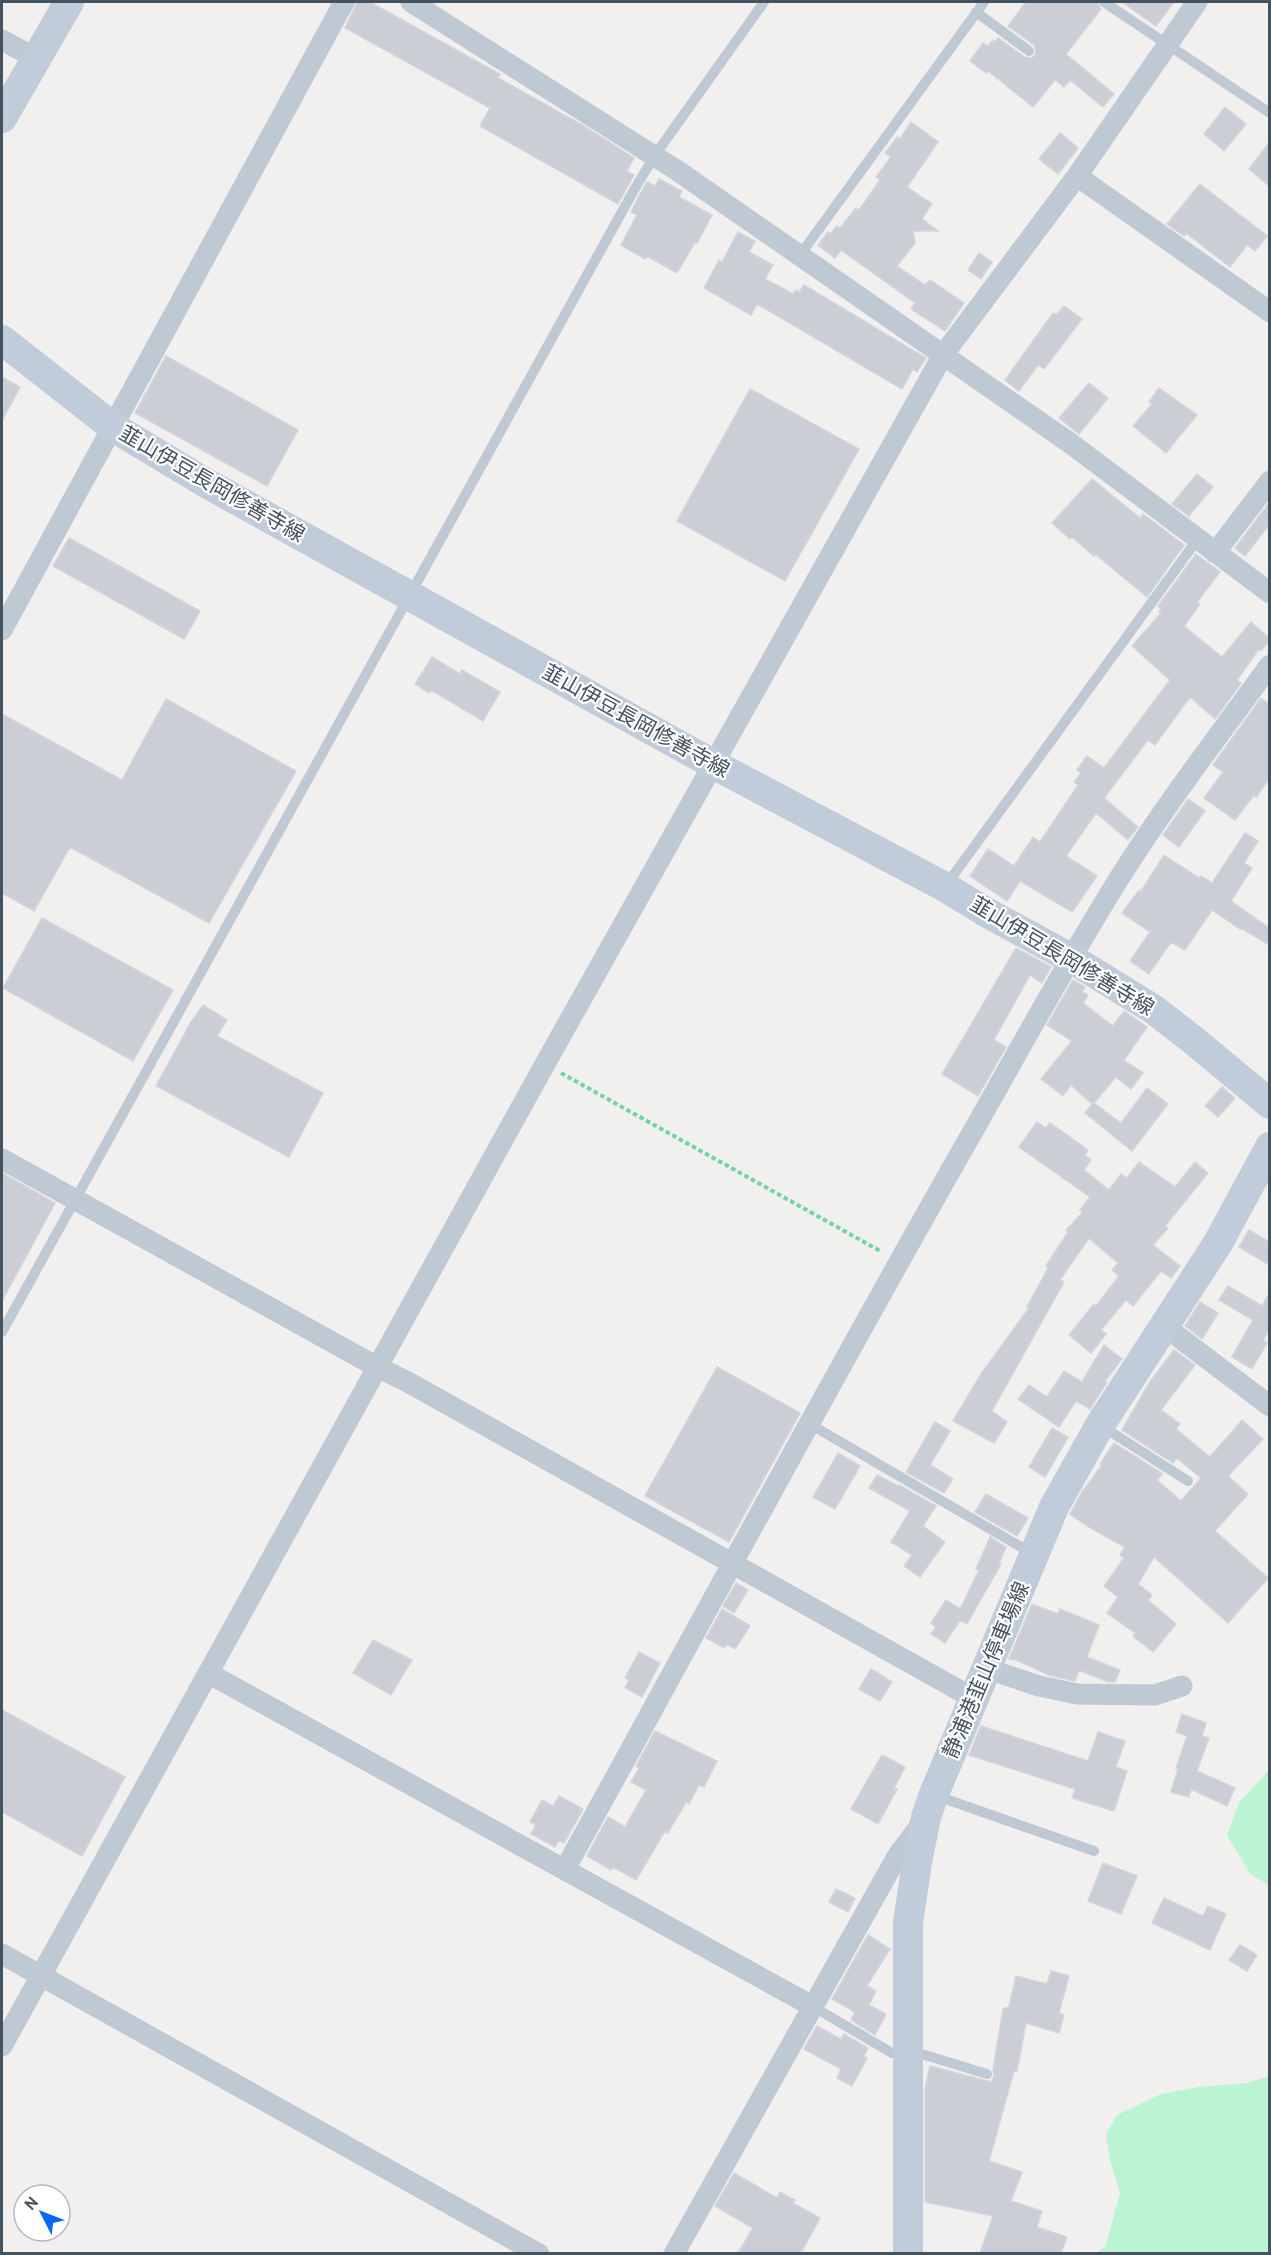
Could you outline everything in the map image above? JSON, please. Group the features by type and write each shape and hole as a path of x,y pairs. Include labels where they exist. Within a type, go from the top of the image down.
{"main road":[{"path":"2,118 69,2"},
{"name":"韮山伊豆長岡修善寺線","path":"2,340 113,428 206,483 713,764 945,887 1072,959 1153,1009 1269,1104"},
{"name":"静浦港韮山停車場線","path":"908,2253 908,1923 911,1895 930,1806 985,1668 1054,1507 1100,1425 1218,1243 1269,1147"}],"street":[{"path":"2,630 344,2"},
{"path":"411,2 655,155 1070,443 1269,593"},
{"path":"2,2046 545,1064 943,355 1077,176 1197,2"},
{"path":"2,40 35,58"},
{"path":"1077,176 1269,312"},
{"path":"1215,553 1269,481"},
{"path":"565,1869 898,1261 1072,959 1120,877 1184,782 1269,665"},
{"path":"2,1159 377,1367 416,1386 973,1698"},
{"path":"1164,1326 1269,1406"},
{"path":"985,1668 1039,1686 1077,1694 1155,1695 1182,1686"},
{"path":"208,1673 812,2006"},
{"path":"674,2253 898,1855 930,1806"},
{"path":"2,1954 539,2253"}],"lane":[{"path":"2,1332 634,190 655,155 764,2"},
{"path":"800,255 984,2"},
{"path":"1104,2 1269,113"},
{"path":"976,12 1029,51"},
{"path":"945,887 1197,540"},
{"path":"808,1423 1034,1554"},
{"path":"1100,1425 1188,1480"},
{"path":"930,1806 1094,1851"},
{"path":"812,2006 892,2053 925,2055 987,2074"}],"path":[{"path":"545,1064 898,1261"}],"green space":[{"path":"1269,1770 1269,1885 1250,1874 1227,1835 1239,1803"},
{"path":"1269,2076 1269,2253 1097,2253 1106,2245 1120,2193 1109,2157 1106,2134 1117,2115 1161,2094 1199,2087 1247,2083"}],"building":[{"path":"357,2 370,2 500,74 498,78 584,126 634,158 627,171 634,175 618,204 480,126 490,108 345,28"},
{"path":"1026,2 1097,2 1101,9 1066,54 1114,94 1103,107 1070,80 1064,87 1055,80 1033,107 988,71 986,73 970,61 983,43 988,46 998,38 1025,57 1035,56 1034,45 1008,26"},
{"path":"1122,2 1174,2 1156,26"},
{"path":"1225,107 1246,124 1224,151 1204,134"},
{"path":"911,122 938,142 907,187 932,204 922,219 938,231 913,231 915,243 897,266 925,285 930,280 964,303 945,331 911,309 915,303 841,250 835,258 818,245 828,232 830,234 837,226 840,228 856,208 859,210 880,180 876,177 891,157 885,153 897,137 900,139"},
{"path":"1060,133 1078,148 1058,174 1039,159"},
{"path":"1269,143 1269,186 1249,169"},
{"path":"659,179 682,191 679,197 712,215 677,273 621,245 637,215 631,212 640,194 647,182 655,186"},
{"path":"1200,184 1267,236 1255,251 1247,245 1230,267 1186,233 1184,236 1167,224"},
{"path":"738,232 755,241 749,252 773,265 765,279 793,294 796,290 799,292 804,285 926,358 917,372 913,369 902,389 757,304 751,315 704,288 719,260 722,262"},
{"path":"979,253 992,262 981,279 968,270"},
{"path":"1064,306 1082,319 1044,369 1038,365 1019,391 1005,380 1053,313 1057,314"},
{"path":"166,356 298,430 267,486 135,413"},
{"path":"2,377 20,387 2,421"},
{"path":"1089,383 1108,398 1079,434 1059,418"},
{"path":"1159,388 1197,415 1166,453 1133,426 1152,404 1149,402"},
{"path":"750,389 859,449 785,581 677,521"},
{"path":"1197,474 1213,487 1189,516 1172,504"},
{"path":"1092,479 1140,518 1143,514 1184,545 1147,597 1095,554 1094,556 1072,537 1070,539 1052,523"},
{"path":"1269,503 1269,525 1245,556 1235,548"},
{"path":"69,538 200,611 184,639 53,566"},
{"path":"1196,554 1220,572 1197,602 1200,604 1184,626 1222,657 1251,622 1269,638 1269,641 1261,651 1259,649 1237,680 1241,683 1215,719 1190,697 1155,745 1148,740 1104,798 1138,827 1128,840 1096,813 1066,856 1097,876 1072,912 1020,881 1007,901 970,876 988,849 1014,866 1033,837 1040,842 1078,785 1074,782 1081,773 1077,770 1087,756 1104,768 1170,680 1132,646 1161,613 1158,606"},
{"path":"432,657 460,674 462,670 500,692 483,721 431,690 429,693 415,684"},
{"path":"1261,698 1269,704 1269,779 1235,820 1204,798 1223,772 1213,765"},
{"path":"166,699 296,771 209,923 70,847 34,911 2,893 2,714 122,780"},
{"path":"1188,799 1205,811 1179,847 1163,835"},
{"path":"1245,833 1258,841 1244,863 1252,868 1231,901 1269,928 1269,945 1212,910 1185,950 1171,942 1149,974 1130,961 1150,932 1122,913 1139,890 1141,891 1164,855 1199,878 1201,876 1212,883"},
{"path":"42,918 173,990 133,1061 3,988"},
{"path":"1016,948 1051,967 1042,983 1030,975 994,1040 1006,1047 978,1096 942,1074"},
{"path":"1073,980 1085,987 1082,992 1088,995 1083,1003 1113,1026 1124,1011 1147,1027 1124,1060 1143,1073 1131,1089 1116,1077 1094,1103 1121,1123 1147,1088 1168,1104 1132,1151 1085,1113 1092,1104 1071,1085 1063,1096 1041,1079 1072,1041 1047,1025"},
{"path":"203,1005 227,1020 217,1036 323,1093 289,1157 156,1086 191,1022"},
{"path":"1222,1087 1235,1098 1218,1117 1205,1106"},
{"path":"1037,1122 1046,1128 1050,1123 1088,1150 1085,1155 1091,1160 1084,1170 1109,1190 1121,1174 1127,1178 1139,1162 1175,1187 1195,1162 1208,1173 1165,1226 1168,1228 1153,1245 1180,1266 1171,1278 1161,1271 1133,1306 1126,1300 1101,1330 1106,1334 1091,1353 1069,1335 1094,1304 1096,1306 1119,1276 1112,1270 1118,1263 1089,1238 1060,1280 1064,1282 992,1411 1007,1422 994,1443 953,1421 981,1374 1029,1308 1027,1307 1048,1268 1046,1266 1068,1232 1066,1230 1083,1212 1080,1210 1090,1197 1019,1147"},
{"path":"2,1173 55,1203 2,1301"},
{"path":"1249,1230 1269,1242 1269,1265 1239,1247"},
{"path":"1228,1286 1262,1306 1269,1294 1269,1330 1263,1340 1267,1343 1252,1369 1232,1357 1253,1320 1219,1300"},
{"path":"1200,1302 1218,1313 1202,1339 1185,1326"},
{"path":"1104,1345 1122,1359 1105,1381 1107,1382 1090,1409 1076,1401 1059,1427 1018,1399 1029,1385 1047,1397 1064,1371 1082,1382"},
{"path":"1174,1350 1195,1365 1161,1410 1180,1424 1176,1429 1210,1457 1242,1420 1263,1439 1228,1476 1248,1494 1215,1531 1268,1578 1228,1623 1154,1557 1138,1584 1152,1595 1148,1600 1176,1624 1153,1652 1133,1636 1135,1633 1107,1613 1118,1597 1104,1586 1124,1558 1120,1555 1125,1547 1070,1514 1114,1443 1163,1474 1157,1480 1181,1501 1201,1478 1177,1458 1173,1463 1122,1430 1149,1383"},
{"path":"717,1367 800,1413 729,1542 645,1496"},
{"path":"935,1422 950,1431 930,1465 953,1479 944,1493 906,1472"},
{"path":"1052,1428 1068,1437 1045,1477 1029,1467"},
{"path":"838,1453 860,1466 835,1509 813,1497"},
{"path":"877,1475 936,1506 923,1526 945,1542 920,1577 904,1566 912,1555 891,1542 910,1511 869,1488"},
{"path":"986,1494 1028,1518 1017,1536 975,1512"},
{"path":"990,1537 1006,1547 999,1564 1001,1564 967,1624 960,1620 945,1643 931,1634 936,1627 931,1623 946,1600 960,1609 979,1570 976,1569"},
{"path":"736,1583 748,1590 734,1613 723,1606"},
{"path":"1032,1604 1058,1614 1060,1609 1099,1625 1087,1657 1120,1670 1115,1682 1108,1682 1079,1670 1075,1681 1049,1675 1009,1659"},
{"path":"722,1609 750,1626 735,1649 727,1644 724,1648 706,1638"},
{"path":"373,1640 412,1660 391,1695 353,1673"},
{"path":"639,1652 660,1663 642,1697 625,1688 629,1680 625,1678"},
{"path":"871,1669 892,1682 880,1701 859,1689"},
{"path":"2,1710 125,1777 82,1856 2,1812"},
{"path":"1182,1714 1206,1723 1202,1736 1209,1738 1197,1771 1235,1788 1227,1806 1191,1789 1189,1797 1171,1792 1187,1736 1176,1732"},
{"path":"981,1726 1088,1761 1098,1732 1125,1741 1116,1767 1127,1771 1114,1811 1072,1798 1075,1789 969,1755"},
{"path":"655,1731 717,1761 704,1787 699,1785 689,1804 686,1802 668,1833 665,1831 636,1880 613,1867 611,1870 587,1856 608,1817 625,1827 646,1790 631,1782 639,1768 636,1766"},
{"path":"882,1755 905,1767 894,1788 897,1789 878,1824 851,1809"},
{"path":"559,1796 583,1809 564,1843 559,1840 555,1847 531,1834 536,1825 530,1822 542,1800 553,1806"},
{"path":"1103,1863 1137,1876 1121,1914 1088,1901"},
{"path":"836,1889 855,1898 848,1912 829,1902"},
{"path":"1164,1898 1203,1916 1208,1906 1226,1914 1210,1950 1152,1923"},
{"path":"868,1935 890,1949 867,1986 876,1991 869,2005 886,2014 875,2035 851,2020 855,2012 832,1999"},
{"path":"1240,1945 1257,1955 1247,1971 1229,1960"},
{"path":"1051,1971 1069,1976 1059,2013 1064,2015 1059,2033 1026,2023 1017,2071 1014,2071 989,2161 1022,2172 1011,2201 1042,2211 1037,2227 1067,2237 1061,2253 980,2253 993,2216 925,2202 925,2089 930,2066 991,2082 994,2076 1003,2009 1009,2007 1016,1976 1047,1984"},
{"path":"817,2026 841,2039 844,2034 868,2048 864,2056 867,2058 852,2086 837,2078 841,2069 804,2049"},
{"path":"734,2173 777,2198 780,2192 795,2200 793,2203 820,2218 801,2253 738,2253 753,2228 715,2206"}]}
